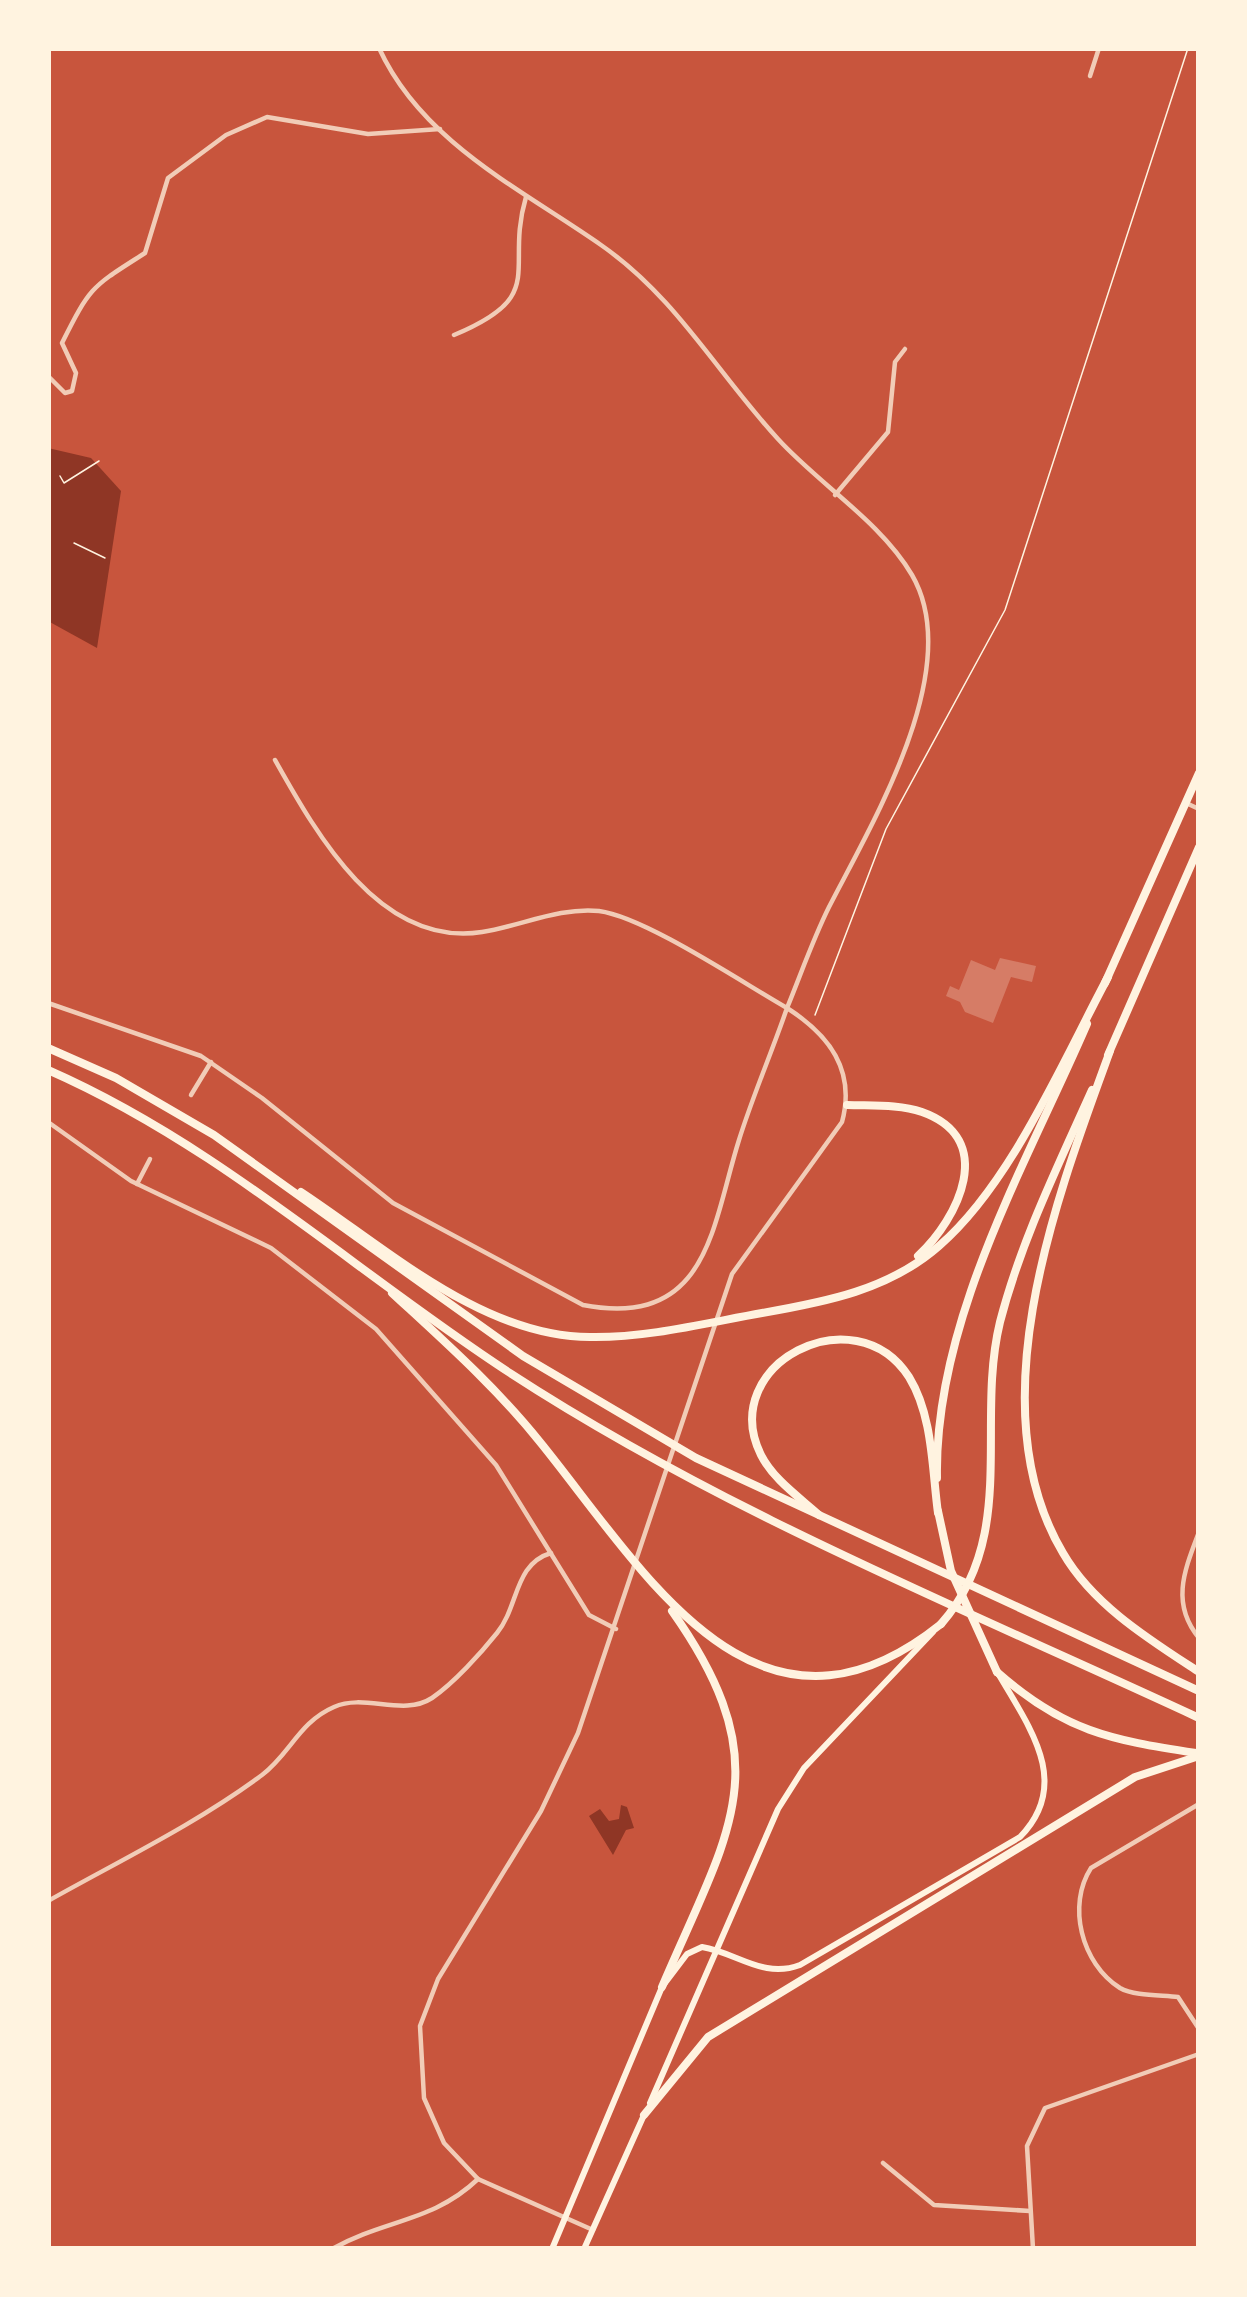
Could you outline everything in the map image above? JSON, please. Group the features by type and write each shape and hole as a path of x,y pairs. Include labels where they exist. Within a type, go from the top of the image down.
{"highway":[{"path":"938,1513 936,1433 964,1310 1199,772"},
{"path":"654,1586 726,1652 780,1673 830,1676 877,1665 941,1624 975,1569 991,1519 993,1367 1000,1324 1033,1222 1199,847"},
{"path":"48,1048 116,1078 214,1135 468,1301 505,1319 586,1338 828,1301 904,1269 959,1226 1016,1149 1108,977"},
{"path":"1110,1051 1048,1234 1030,1353 1027,1444 1034,1485 1064,1556 1112,1609 1199,1672"},
{"path":"48,1070 102,1094 201,1152 509,1373 647,1453 930,1594 1199,1718"},
{"path":"847,1105 918,1110 949,1129 964,1155 962,1197 952,1220 904,1269"},
{"path":"214,1135 523,1356 653,1434 829,1524 1199,1690"},
{"path":"362,1265 467,1360 654,1586 716,1677 734,1726 739,1772 727,1837 662,1987"},
{"path":"829,1524 762,1458 753,1411 760,1389 788,1354 808,1342 835,1337 876,1348 907,1374 926,1424 951,1571 997,1672 1052,1717 1086,1732 1199,1755"},
{"path":"644,2115 708,2037 1135,1777 1199,1755"}],"main road":[{"path":"584,2249 778,1809 804,1768 941,1624"},
{"path":"552,2249 662,1987 695,1949 719,1950 762,1970 782,1972 1020,1838 1042,1808 1046,1771 997,1672"}],"street":[{"path":"48,1004 211,1062 393,1203 583,1304 610,1310 666,1295 706,1253 723,1213 748,1108 787,1008 821,924 884,800 919,699 929,644 925,605 907,567 766,427 667,300 609,250 526,197 440,129 400,85 380,48"},
{"path":"1090,76 1099,48"},
{"path":"48,376 65,393 72,391 76,373 62,343 82,302 95,282 145,253 168,178 226,135 267,117 368,134 440,129"},
{"path":"454,335 490,320 515,292 526,197"},
{"path":"835,495 888,432 895,362 904,349"},
{"path":"275,760 321,839 357,884 438,930 476,933 566,910 604,912 787,1008 812,1024 839,1058 847,1105 832,1140 732,1274 616,1629 557,1781 438,1979 420,2026 419,2075 432,2121 478,2180 593,2230"},
{"path":"1186,803 1199,809"},
{"path":"191,1095 211,1062"},
{"path":"48,1122 137,1184 272,1247 376,1329 496,1465 589,1616 616,1629"},
{"path":"137,1184 150,1160"},
{"path":"1199,1532 1180,1593 1186,1620 1199,1638"},
{"path":"48,1901 233,1795 268,1770 305,1723 337,1705 356,1701 394,1706 430,1700 498,1632 524,1571 536,1557 551,1553"},
{"path":"1199,1804 1091,1868 1081,1884 1077,1912 1090,1955 1122,1989 1178,1997 1199,2030"},
{"path":"1033,2249 1027,2146 1045,2108 1199,2054"},
{"path":"883,2163 934,2205 1030,2211"},
{"path":"332,2249 390,2223 442,2210 478,2180"}],"path":[{"path":"812,1024 886,829 1005,610 1188,48"},
{"path":"60,476 64,483 99,461"},
{"path":"74,543 105,558"}],"shaded area":[{"path":"48,448 91,458 121,491 97,648 48,621"},
{"path":"621,1805 627,1807 634,1828 626,1830 613,1855 589,1816 600,1809 609,1821 619,1819"}],"building":[{"path":"1000,958 1036,966 1032,982 1011,977 993,1023 965,1012 960,1002 946,996 950,986 959,990 971,960 995,970"}]}
